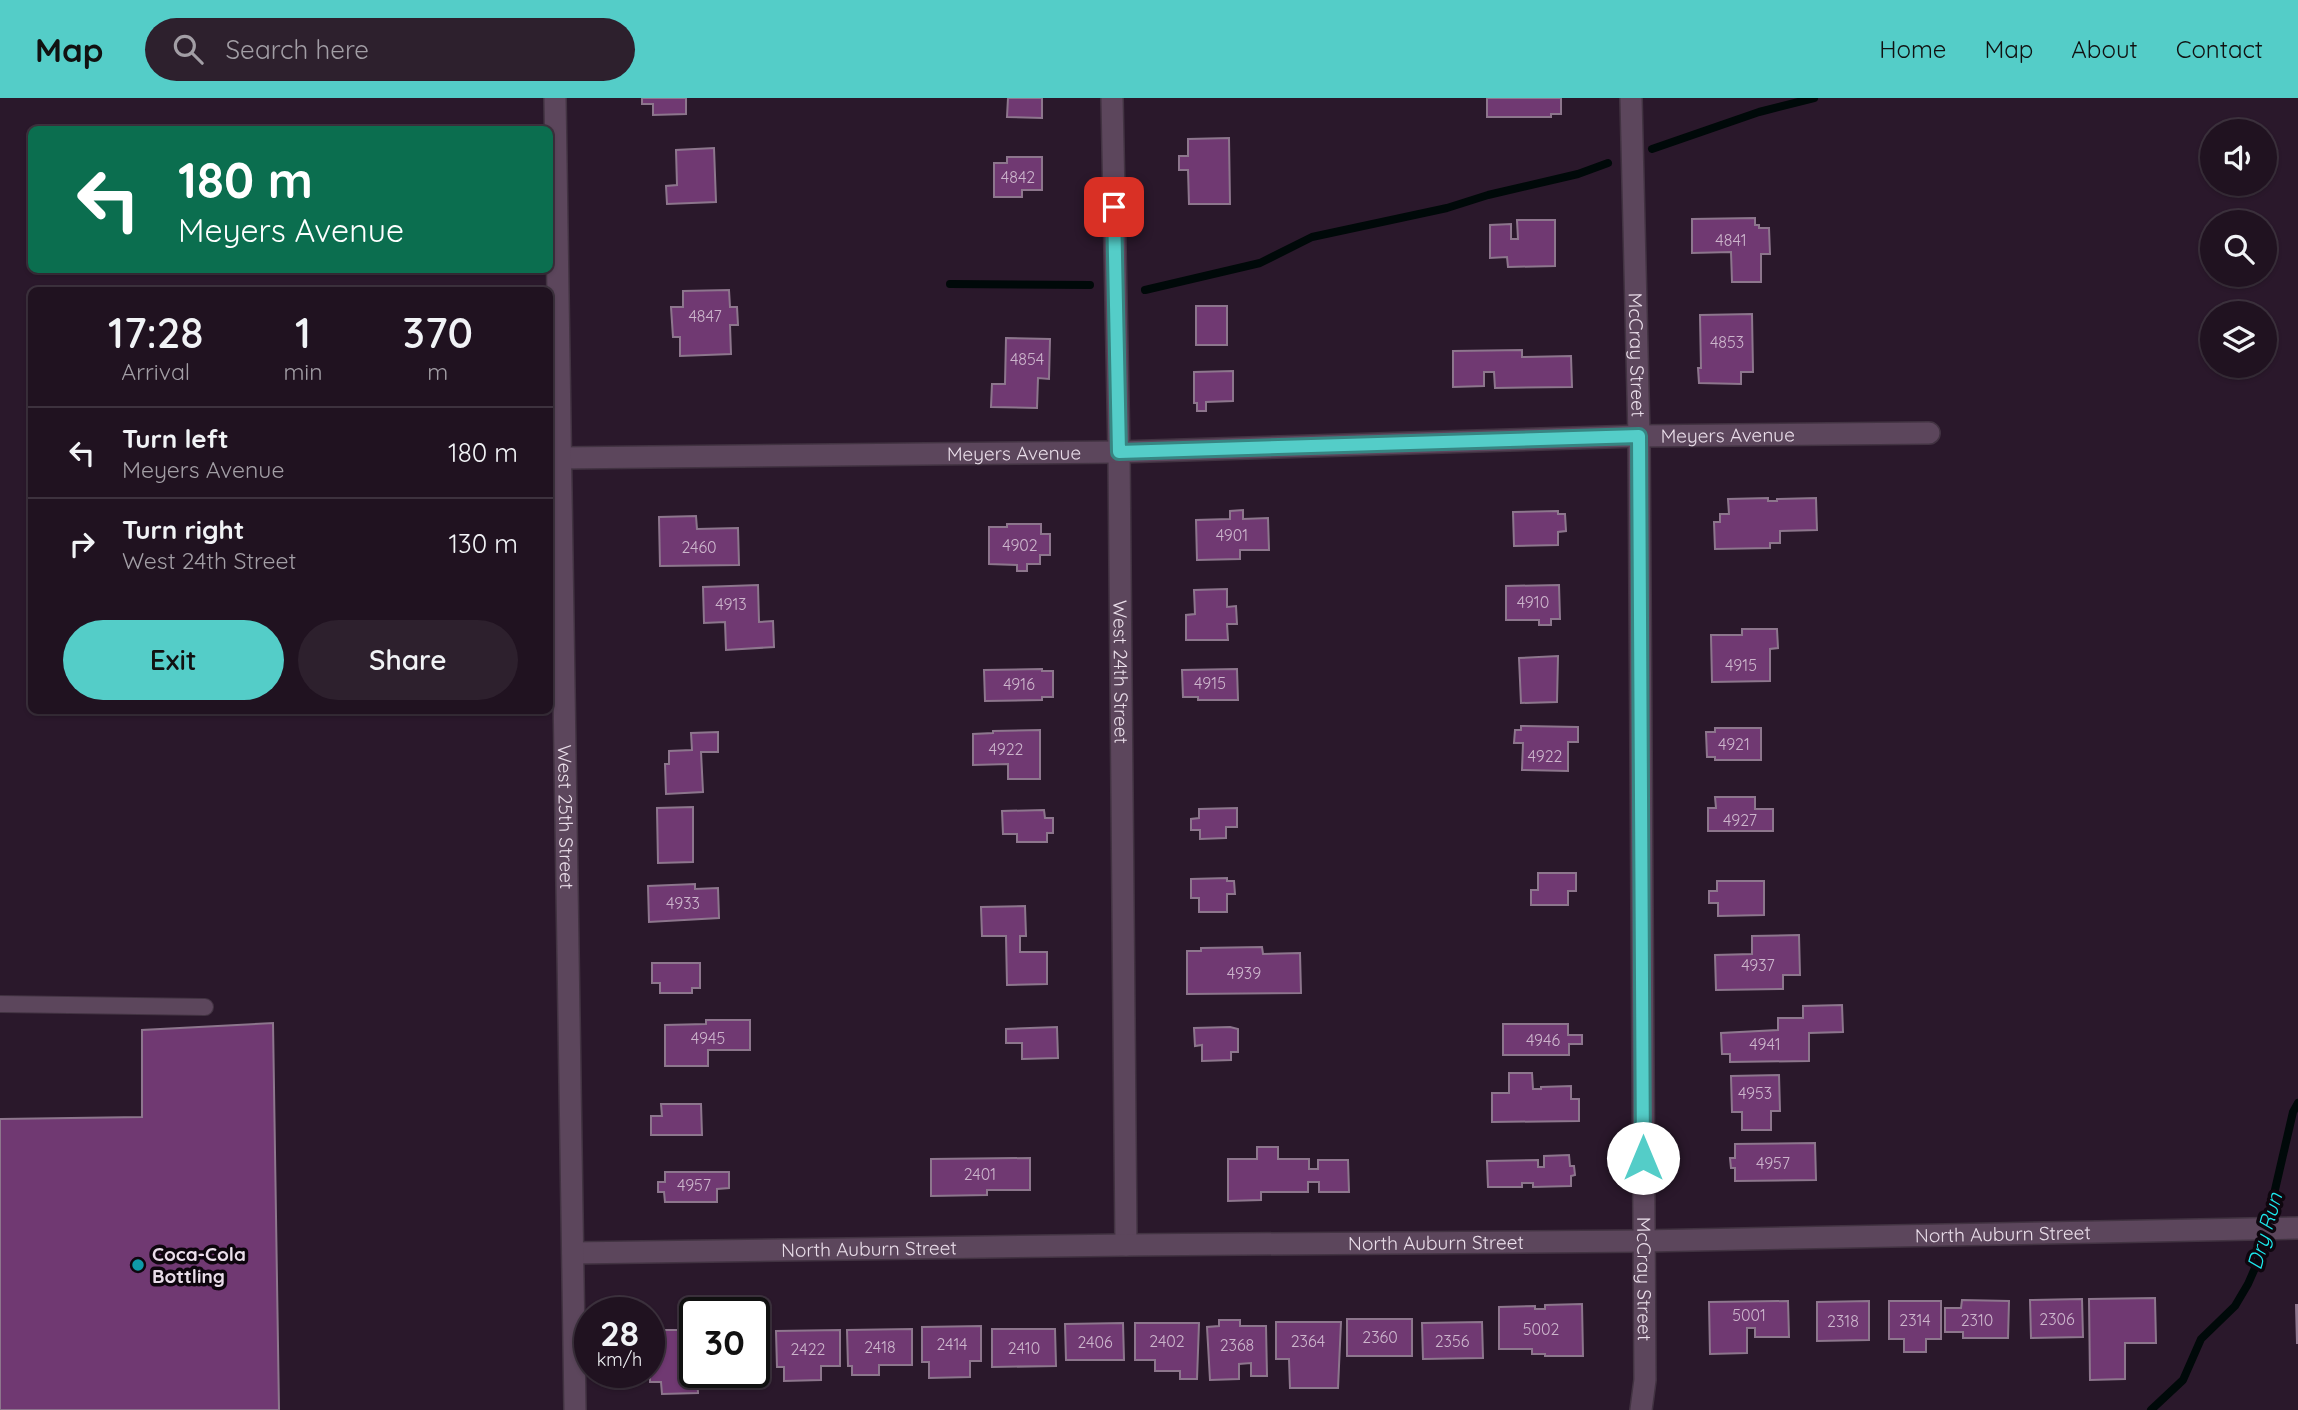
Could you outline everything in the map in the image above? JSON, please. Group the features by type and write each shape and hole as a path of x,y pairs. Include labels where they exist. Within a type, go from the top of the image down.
{"street":[{"name":"West 25th Street","path":"555,98 575,1410"},
{"name":"West 24th Street","path":"1112,98 1119,452 1126,1245"},
{"name":"McCray Street","path":"1631,98 1639,436 1645,1380 1641,1410"},
{"name":"Meyers Avenue","path":"561,458 1119,452 1639,436 1929,433"},
{"name":"North Auburn Street","path":"573,1253 1644,1241 2298,1228"}],"lane":[{"path":"0,1004 205,1007"}],"building":[{"path":"642,98 686,98 686,114 653,115 653,104 642,104"},
{"path":"1008,98 1042,98 1042,118 1007,117"},
{"path":"1487,98 1561,98 1561,114 1551,114 1551,117 1487,117"},
{"path":"1229,138 1230,204 1189,204 1188,170 1179,170 1179,156 1188,156 1188,139"},
{"path":"714,148 716,202 667,204 666,186 677,185 676,150"},
{"path":"1007,157 1042,157 1042,190 1022,190 1022,197 994,197 994,163 1007,163"},
{"path":"1755,218 1755,225 1759,225 1759,228 1769,228 1770,254 1761,254 1761,282 1732,282 1731,252 1692,253 1692,219"},
{"path":"1517,220 1555,220 1555,266 1508,267 1507,257 1490,258 1490,225 1511,224 1511,239 1518,239"},
{"path":"729,290 730,307 737,307 738,325 730,325 731,354 680,356 680,337 673,337 671,307 683,307 683,291"},
{"path":"1196,306 1227,306 1227,345 1196,345"},
{"path":"1752,314 1753,372 1741,372 1741,384 1699,383 1700,315"},
{"path":"1006,338 1050,339 1049,379 1038,378 1037,408 991,407 992,384 1005,384"},
{"path":"1522,350 1522,357 1571,356 1572,387 1495,388 1494,372 1484,372 1484,386 1453,387 1453,351"},
{"path":"1233,371 1233,401 1206,402 1206,411 1197,411 1197,403 1194,403 1194,372"},
{"path":"1768,498 1768,501 1777,501 1816,498 1817,530 1780,531 1780,543 1770,543 1770,548 1715,549 1714,522 1720,522 1720,514 1729,514 1728,499"},
{"path":"1243,510 1243,519 1268,518 1269,550 1240,550 1240,559 1197,560 1196,520 1230,519 1230,511"},
{"path":"1558,511 1558,514 1565,514 1566,531 1558,532 1558,545 1514,546 1513,512"},
{"path":"696,516 697,529 738,528 739,565 660,566 659,517"},
{"path":"1007,524 1041,524 1041,534 1050,534 1050,555 1040,555 1040,564 1027,564 1027,571 1017,571 1017,565 989,564 989,527 1007,527"},
{"path":"758,585 759,622 773,621 774,647 726,650 725,622 704,623 703,587"},
{"path":"1559,585 1560,619 1551,619 1551,625 1539,625 1539,620 1506,620 1506,586"},
{"path":"1227,589 1227,607 1236,606 1237,624 1227,624 1228,640 1186,640 1186,615 1195,614 1194,590"},
{"path":"1742,629 1777,629 1778,648 1770,649 1770,681 1712,682 1711,635 1742,635"},
{"path":"1558,656 1557,702 1521,703 1519,658"},
{"path":"1237,669 1238,700 1198,700 1198,697 1183,697 1182,670"},
{"path":"984,670 1053,671 1053,697 1042,697 1042,700 985,701"},
{"path":"1521,726 1578,727 1578,742 1568,742 1568,771 1522,770 1523,743 1514,743 1515,730 1521,730"},
{"path":"1715,728 1761,728 1761,760 1715,760 1715,757 1707,757 1706,732 1715,732"},
{"path":"1040,730 1040,779 1008,779 1008,764 973,765 973,734"},
{"path":"718,732 718,752 701,752 703,792 666,794 665,764 669,764 669,751 692,750 691,733"},
{"path":"1715,797 1755,797 1755,809 1773,809 1773,831 1708,831 1708,808 1716,808"},
{"path":"693,807 693,862 658,863 657,808"},
{"path":"1237,808 1237,827 1226,827 1226,838 1200,839 1200,830 1191,830 1191,819 1199,818 1199,809"},
{"path":"1044,810 1045,818 1053,818 1053,833 1047,833 1047,842 1017,842 1017,834 1003,834 1002,811"},
{"path":"1538,873 1576,873 1576,891 1568,891 1568,905 1531,905 1531,890 1538,890"},
{"path":"1227,878 1227,881 1234,881 1235,894 1227,894 1227,912 1199,912 1199,898 1191,898 1191,879"},
{"path":"1717,881 1764,881 1764,915 1718,916 1718,903 1709,903 1709,891 1717,891"},
{"path":"695,884 695,889 718,888 719,918 649,922 648,886"},
{"path":"1025,906 1026,936 1020,936 1020,952 1047,952 1047,984 1007,985 1006,936 982,936 981,907"},
{"path":"1799,935 1800,975 1783,975 1783,989 1716,990 1715,955 1752,954 1752,936"},
{"path":"1262,947 1263,954 1300,953 1301,993 1187,994 1187,951 1201,951 1201,948"},
{"path":"652,963 700,963 700,988 692,988 692,993 660,993 660,983 652,983"},
{"path":"1842,1005 1843,1032 1809,1033 1809,1061 1730,1062 1730,1054 1722,1054 1721,1033 1778,1030 1778,1018 1803,1018 1803,1006"},
{"path":"706,1020 750,1020 750,1050 708,1050 708,1066 665,1066 665,1025 706,1024"},
{"name":"Coca-Cola Bottling","path":"273,1023 279,1410 0,1410 0,1119 142,1117 142,1030"},
{"path":"1503,1024 1568,1024 1568,1035 1582,1035 1582,1044 1569,1044 1569,1055 1503,1055"},
{"path":"1057,1027 1058,1058 1022,1059 1022,1043 1006,1043 1006,1029"},
{"path":"1194,1028 1238,1029 1238,1052 1231,1052 1231,1060 1202,1061 1202,1045 1195,1046"},
{"path":"1509,1073 1532,1073 1533,1089 1571,1086 1571,1099 1579,1099 1579,1121 1492,1122 1492,1093 1509,1093"},
{"path":"1779,1075 1780,1111 1771,1111 1771,1130 1742,1130 1742,1112 1732,1112 1731,1076"},
{"path":"661,1104 701,1104 702,1135 651,1135 651,1116 662,1116"},
{"path":"1815,1143 1816,1180 1735,1181 1735,1168 1731,1168 1730,1158 1735,1158 1735,1144"},
{"path":"1257,1147 1278,1147 1278,1159 1309,1159 1309,1169 1318,1169 1318,1160 1348,1160 1349,1192 1319,1192 1319,1182 1308,1182 1308,1192 1261,1192 1261,1200 1228,1201 1228,1159 1257,1159"},
{"path":"1569,1155 1570,1166 1574,1166 1575,1175 1571,1176 1571,1186 1533,1187 1533,1183 1522,1183 1522,1187 1488,1187 1487,1161 1538,1160 1538,1167 1544,1167 1544,1156"},
{"path":"1030,1158 1030,1190 987,1190 987,1195 931,1196 931,1159"},
{"path":"665,1172 729,1172 729,1188 717,1189 717,1202 665,1202 664,1192 658,1192 658,1182 665,1182"},
{"path":"2155,1298 2156,1343 2125,1343 2125,1379 2090,1380 2089,1299"},
{"path":"2082,1299 2083,1337 2031,1338 2030,1300"},
{"path":"1962,1300 2009,1301 2008,1338 1963,1338 1963,1332 1945,1332 1945,1308 1961,1308"},
{"path":"1788,1301 1789,1337 1755,1337 1755,1328 1747,1328 1747,1353 1710,1354 1709,1302"},
{"path":"1869,1301 1869,1340 1817,1341 1817,1302"},
{"path":"1889,1301 1941,1301 1941,1339 1926,1339 1926,1352 1904,1352 1904,1339 1889,1339"},
{"path":"1582,1304 1583,1356 1545,1356 1532,1354 1532,1349 1499,1349 1499,1307 1535,1306 1535,1309 1545,1309 1545,1305"},
{"path":"2298,1305 2298,1343 2297,1343"},
{"path":"1347,1319 1412,1319 1412,1356 1347,1356"},
{"path":"1219,1320 1240,1320 1240,1326 1266,1326 1267,1376 1251,1376 1251,1363 1239,1364 1239,1379 1210,1380 1207,1327 1219,1326"},
{"path":"1276,1322 1341,1322 1338,1388 1290,1388 1289,1359 1276,1359"},
{"path":"1482,1322 1483,1358 1423,1359 1422,1323"},
{"path":"1123,1323 1124,1360 1066,1360 1065,1324"},
{"path":"1135,1323 1199,1323 1197,1379 1180,1379 1180,1371 1155,1371 1155,1360 1135,1360"},
{"path":"981,1326 981,1361 970,1361 970,1377 929,1378 929,1362 922,1362 922,1327"},
{"path":"912,1329 912,1365 879,1365 879,1375 852,1375 852,1366 848,1366 847,1330"},
{"path":"992,1329 1055,1329 1056,1366 992,1367"},
{"path":"665,1330 679,1330 679,1388 698,1388 698,1393 662,1394 662,1388 665,1388"},
{"path":"840,1330 840,1366 821,1366 821,1380 784,1381 784,1367 777,1367 776,1331"}],"waterway":[{"path":"1652,149 1759,112 1814,98"},
{"path":"1145,290 1260,263 1312,237 1447,208 1488,195 1578,174 1608,163"},
{"path":"950,284 1090,285"},
{"name":"Dry Run","path":"2151,1410 2183,1380 2201,1339 2235,1306 2248,1284 2259,1259 2293,1112 2298,1103"}],"place":[{"name":"Coca-Cola Bottling","path":"138,1265"}],"route":[{"path":"1114,207 1119,452 1639,436 1643,1158"}]}
